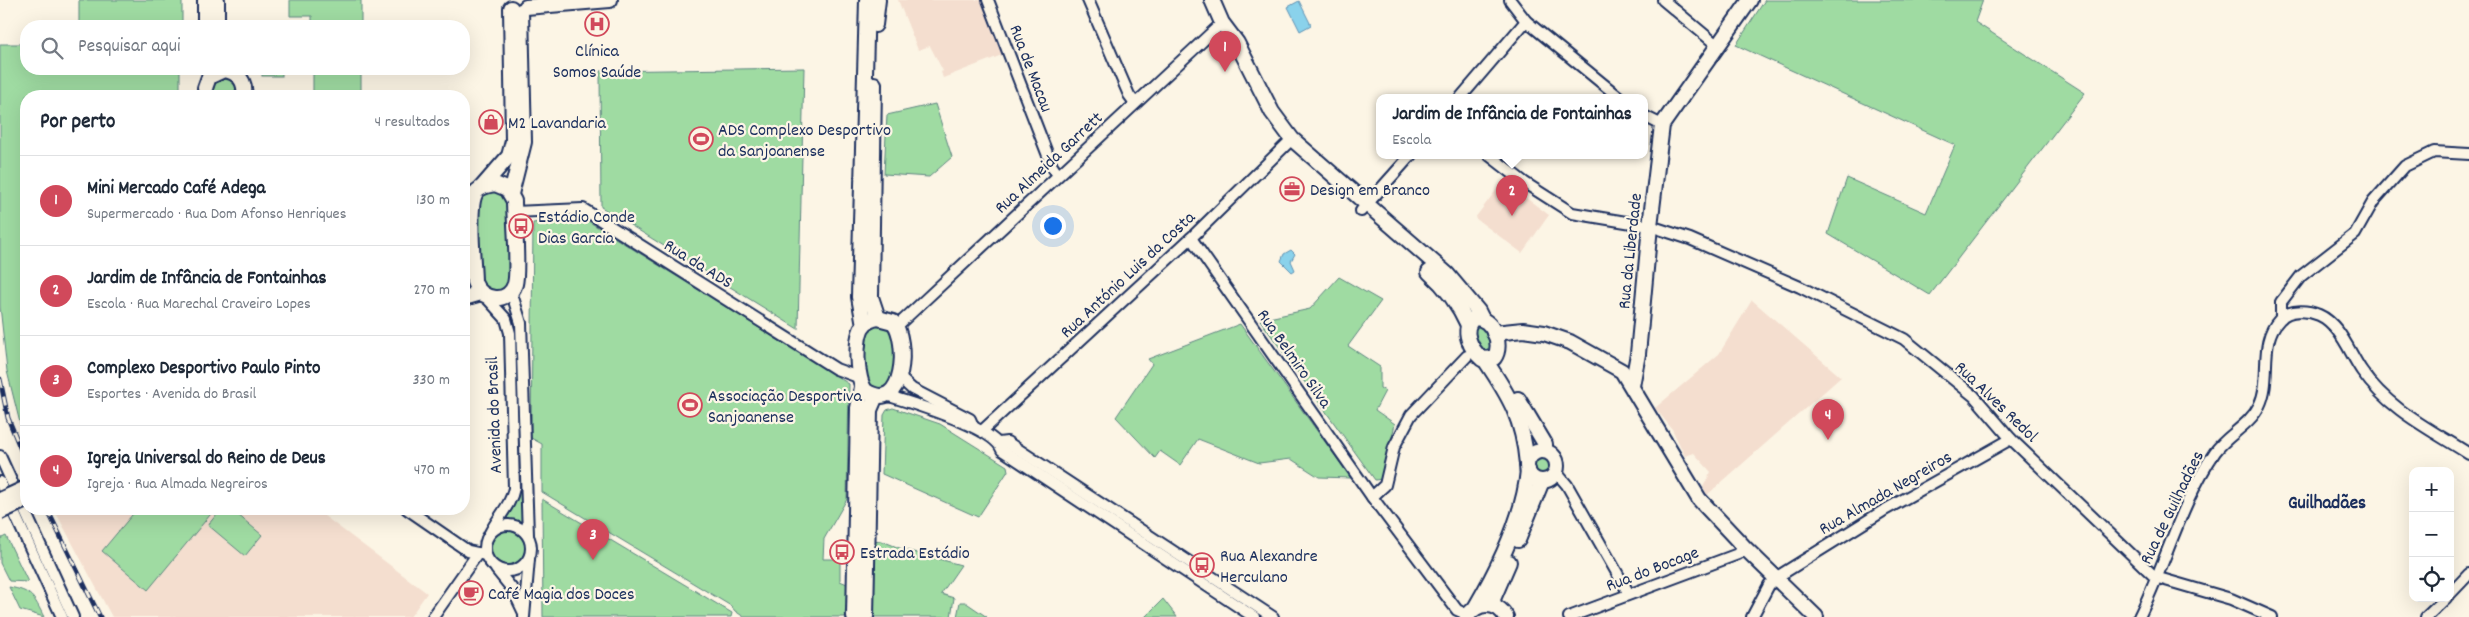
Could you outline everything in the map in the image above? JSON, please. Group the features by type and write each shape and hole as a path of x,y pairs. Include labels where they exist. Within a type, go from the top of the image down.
{"street":[{"path":"204,20 205,0"},
{"path":"217,0 217,20"},
{"path":"473,192 509,156 513,142 519,5 610,0"},
{"path":"854,617 860,382 859,335 864,325 859,297 867,0"},
{"path":"878,0 875,14 871,297 878,318"},
{"name":"Rua de Macau","path":"988,0 1052,166 1058,175"},
{"path":"1088,0 1129,96 1135,103"},
{"path":"1510,0 1526,21 1615,94"},
{"path":"1663,0 1718,46"},
{"name":"Rua da Liberdade","path":"1632,386 1638,354 1662,125 1750,0"},
{"path":"1211,1 1224,27 1229,46 1267,121 1441,282 1463,313 1468,325 1467,333 1477,355 1490,359 1545,444 1545,451"},
{"name":"Avenida do Brasil","path":"519,5 524,142 511,194 514,212 516,279 511,291 521,323 528,535 531,542 524,615"},
{"path":"1464,94 1526,21"},
{"name":"Rua Almeida Garrett","path":"897,326 1135,103 1224,27"},
{"path":"238,75 245,90"},
{"path":"1648,118 1662,125"},
{"name":"Rua António Luis da Costa","path":"978,429 1191,238 1289,142"},
{"name":"Rua de Guilhadães","path":"2139,617 2190,500 2216,451 2259,407 2267,383 2267,345 2281,318 2281,302 2301,276 2354,234 2372,202 2405,166 2434,152 2469,154"},
{"path":"1363,208 1407,159"},
{"name":"Rua Alves Redol","path":"1494,159 1525,183 1572,213 1650,226 1690,239 1800,287 1904,339 1974,396 2011,438 2155,577 2231,599 2272,617"},
{"path":"473,192 495,184 511,194"},
{"name":"Avenida do Brasil","path":"470,250 473,192"},
{"path":"1363,208 1446,274 1478,311 1494,333 1498,349 1490,359"},
{"name":"Rua da ADS","path":"514,212 583,209 836,370 860,382"},
{"name":"Rua Belmiro Silva","path":"1191,238 1372,497 1457,610 1470,613"},
{"name":"Avenida do Brasil","path":"470,272 474,282 484,295 506,319 510,332 514,488 510,502 497,518 482,554 513,590 524,615"},
{"path":"470,297 484,295 500,298 511,291"},
{"path":"2281,318 2297,311 2320,315 2340,334 2362,372 2394,407 2469,454"},
{"path":"864,325 878,318 888,319 897,326 901,336 900,378 895,388 881,395 870,410 866,617"},
{"path":"1468,325 1474,318 1482,319"},
{"path":"1494,333 1523,330 1544,333 1570,342 1622,371 1699,498 1745,548 1816,617"},
{"path":"1622,371 1638,354"},
{"path":"1372,497 1386,485 1394,447 1411,416 1467,356"},
{"path":"1470,613 1515,524 1526,486 1527,467 1521,423 1490,359"},
{"path":"900,378 912,389 949,406 970,419 978,429"},
{"path":"860,382 881,395 943,414 978,429 999,443 1002,450 1180,562 1273,617"},
{"name":"Rua Almada Negreiros","path":"1776,577 1883,511 2011,438"},
{"path":"1545,451 1556,459 1556,472 1551,478 1542,481 1531,476 1527,467 1534,453 1545,451"},
{"path":"0,456 20,500"},
{"path":"1556,472 1567,485 1629,594"},
{"path":"1494,605 1495,593 1542,481"},
{"path":"0,482 62,617"},
{"path":"0,500 20,491"},
{"path":"0,512 20,503"},
{"path":"27,515 74,617"},
{"path":"416,515 468,551 482,554 433,617"},
{"path":"490,533 500,526 512,525 528,535"},
{"name":"Rua do Bocage","path":"1569,617 1738,554 1745,548"},
{"path":"495,568 502,571 514,571 525,564 529,558"},
{"path":"1180,562 1254,617"},
{"path":"2454,590 2469,574"},
{"path":"1752,617 1769,585 1776,577"},
{"path":"2426,617 2442,602"},
{"path":"1470,613 1484,604 1494,605 1506,617"}],"shaded area":[{"path":"898,0 981,0 1002,55 943,78 941,72 943,71 930,46 918,50"},
{"path":"1503,181 1549,215 1522,253 1475,218"},
{"path":"1752,300 1841,377 1707,495 1703,487 1711,472 1694,453 1685,456 1672,429 1655,408 1719,354"},
{"path":"57,515 323,515 427,593 410,617 112,617"}],"green space":[{"path":"79,0 182,0 182,20 79,20"},
{"path":"290,0 361,0 361,20 312,20 312,16 290,16"},
{"path":"1765,0 1983,0 1975,22 2085,93 1930,295 1828,234 1847,178 1926,213 1955,145 1736,45"},
{"path":"0,44 20,44 20,75 180,75 180,90 20,90 20,423 7,371 0,306"},
{"name":"ADS Complexo Desportivo da Sanjoanense","path":"804,68 798,329 601,207 600,71"},
{"path":"262,75 282,75 282,76"},
{"path":"313,75 361,75 361,90 313,90"},
{"path":"228,79 236,86 235,90 214,90 216,83"},
{"path":"935,104 952,157 929,177 884,174 887,115"},
{"path":"495,190 503,194 508,202 510,280 503,291 489,292 480,282 478,204 482,196"},
{"path":"580,216 849,384 847,499 824,539 823,559 840,559 840,581 847,584 845,617 744,617 731,606 542,492 542,444 531,438 533,223"},
{"path":"1339,277 1381,301 1348,346 1380,367 1380,388 1385,391 1375,410 1395,424 1382,479 1375,480 1260,320 1310,309"},
{"path":"1480,320 1495,347 1484,357 1469,328"},
{"path":"1240,324 1351,478 1319,477 1291,459 1259,463 1198,439 1180,465 1160,451 1155,458 1116,417 1152,364 1148,359"},
{"path":"878,325 888,328 891,333 894,354 892,376 888,384 881,388 871,386 867,375 865,358 866,335 868,331"},
{"path":"893,408 940,424 1007,466 1008,471 978,517 882,474 884,415 887,410"},
{"path":"1543,457 1549,460 1552,466 1549,472 1543,475 1537,472 1534,466 1537,460"},
{"path":"518,492 521,492 522,521 503,519 516,499"},
{"path":"542,499 732,613 731,617 543,617"},
{"path":"132,515 210,515 148,590 102,551"},
{"path":"216,515 238,515 262,535 245,556 208,525"},
{"path":"508,531 515,532 520,536 524,541 524,555 520,560 515,564 508,565 501,564 496,560 492,555 491,548 492,541 496,536 501,532"},
{"path":"6,536 28,582 9,581 0,563 0,539"},
{"path":"872,540 882,541 902,549 961,565 941,594 954,598 951,617 873,617 874,592 870,592"},
{"path":"9,587 28,593 38,604 44,617 20,610"},
{"path":"1163,599 1177,617 1145,617"},
{"path":"960,602 965,602 987,617 957,617"}],"water":[{"path":"1299,1 1311,25 1300,31 1288,7"},
{"path":"1291,250 1295,254 1291,261 1295,270 1292,272 1281,261 1284,254"}],"railway":[{"path":"0,379 8,418 20,447"},
{"path":"50,515 100,617"}],"place":[{"name":"Clínica Somos Saúde","path":"597,24"},
{"name":"Mini Mercado Café Adega","path":"1225,72"},
{"name":"M2 Lavandaria","path":"491,122"},
{"name":"ADS Complexo Desportivo da Sanjoanense","path":"701,139"},
{"name":"Design em Branco","path":"1292,189"},
{"name":"Jardim de Infância de Fontainhas","path":"1512,216"},
{"name":"Estádio Conde Dias Garcia","path":"521,226"},
{"name":"Associação Desportiva Sanjoanense","path":"690,405"},
{"name":"Igreja Universal do Reino de Deus","path":"1828,440"},
{"name":"Estrada Estádio","path":"842,552"},
{"name":"Complexo Desportivo Paulo Pinto","path":"593,560"},
{"name":"Rua Alexandre Herculano","path":"1202,565"},
{"name":"Café Magia dos Doces","path":"471,593"}],"district":[{"name":"Guilhadães","path":"2327,501"}]}
